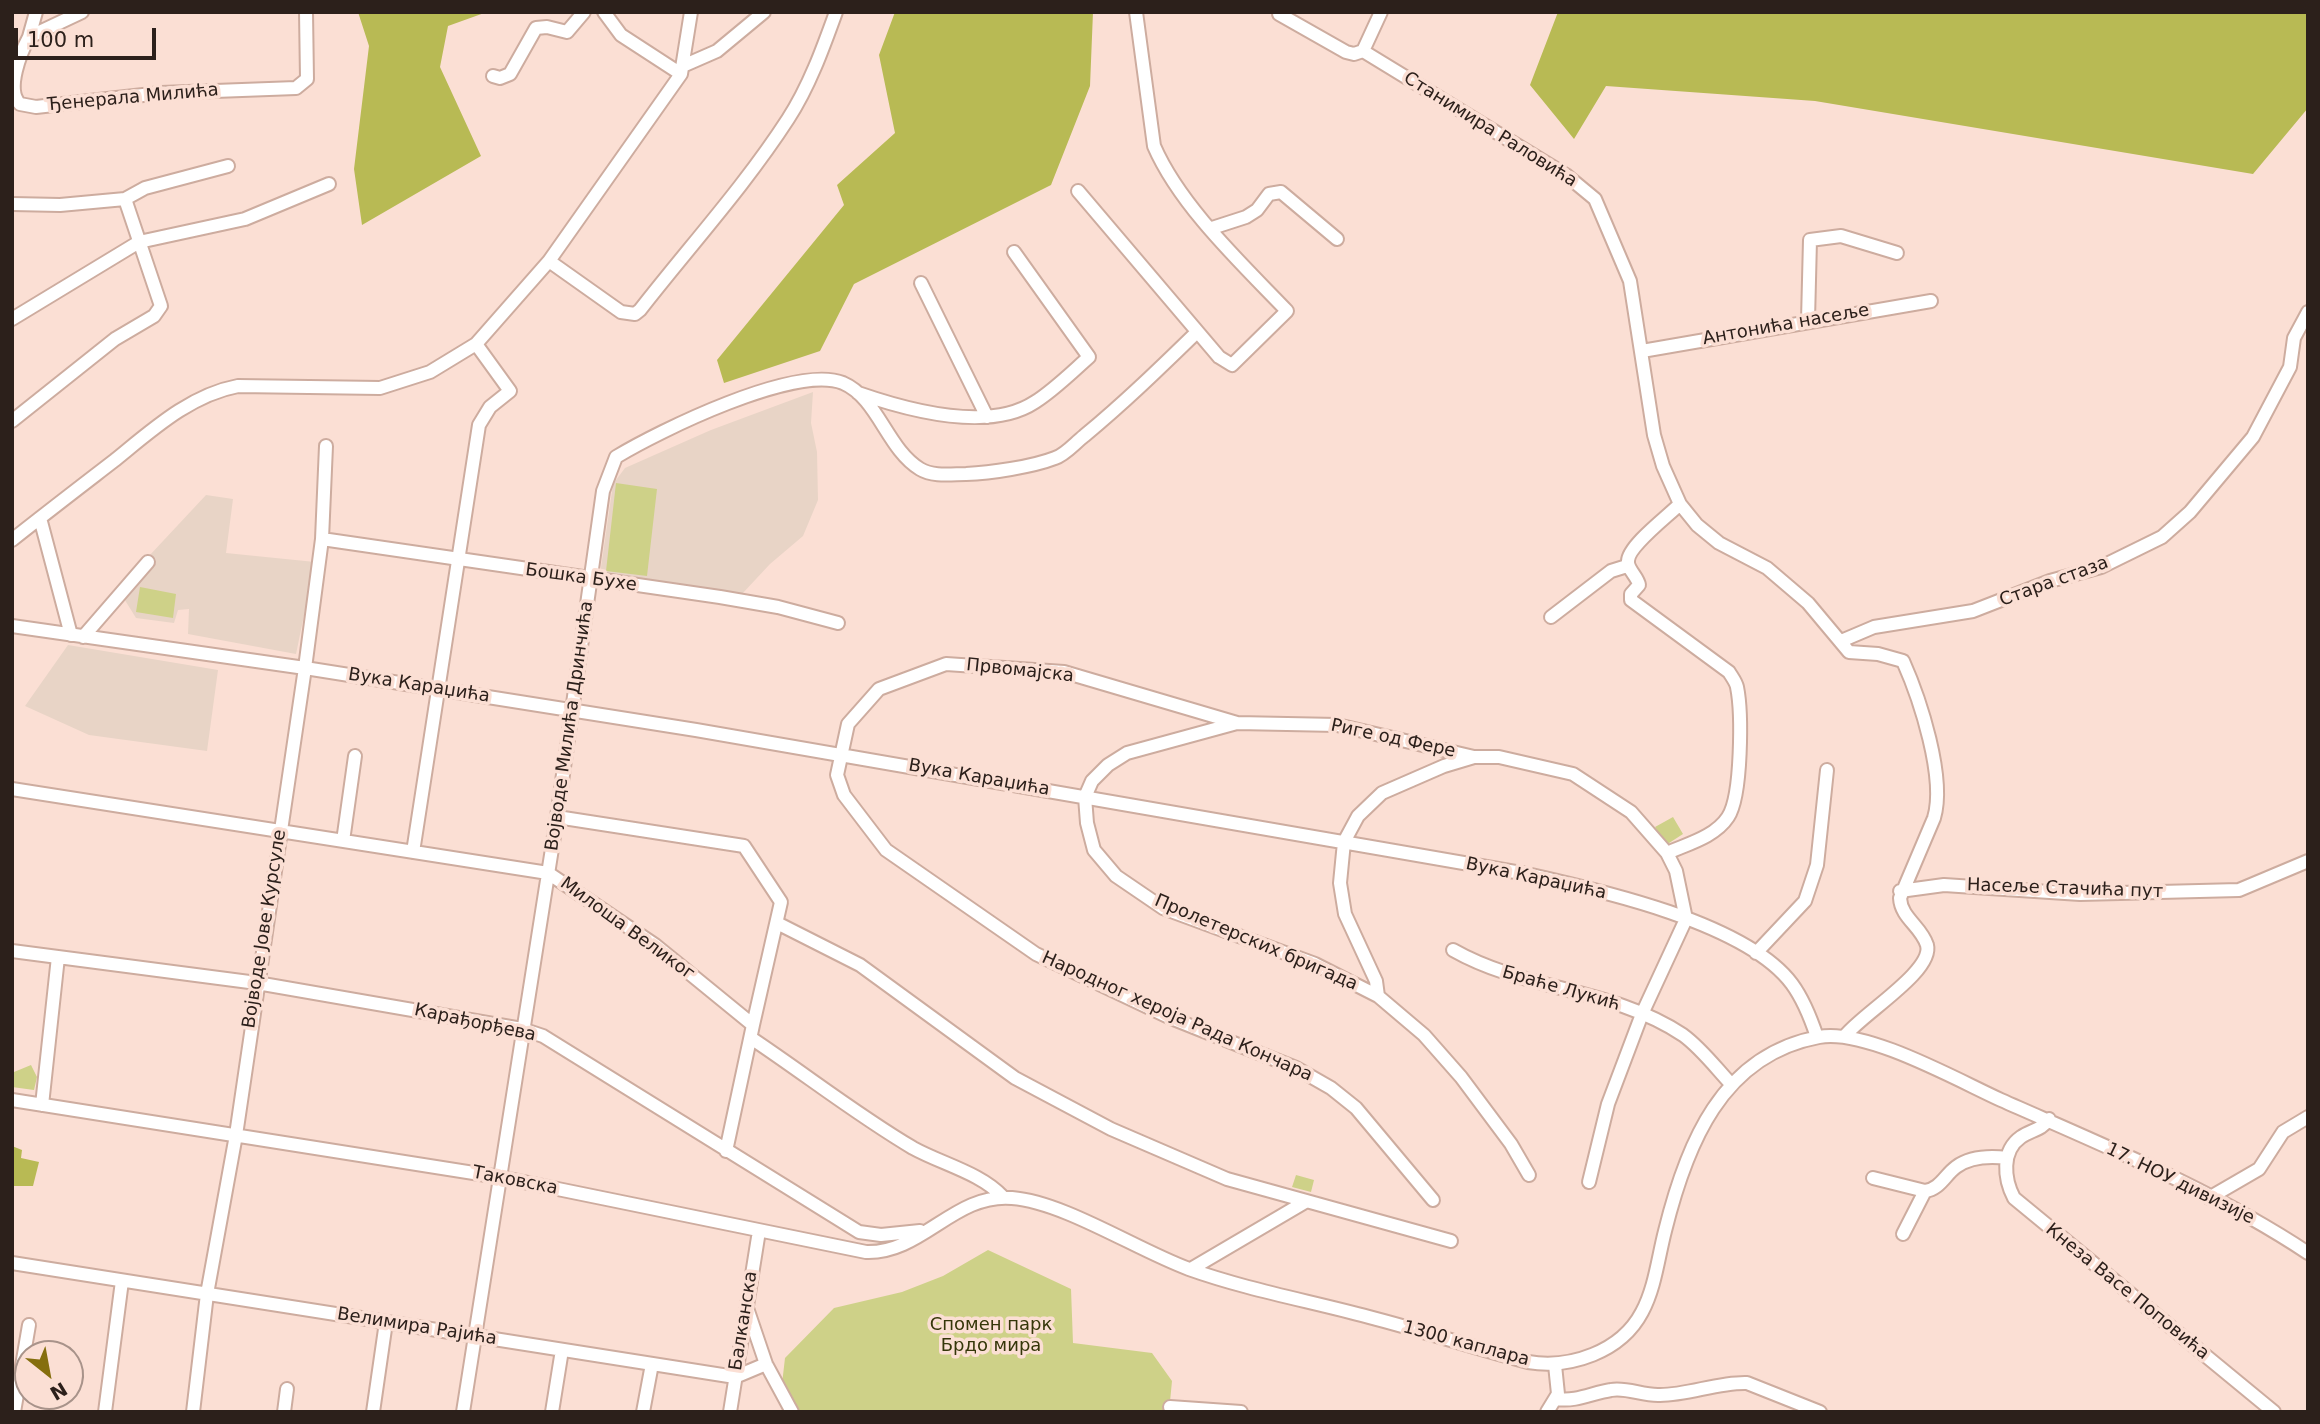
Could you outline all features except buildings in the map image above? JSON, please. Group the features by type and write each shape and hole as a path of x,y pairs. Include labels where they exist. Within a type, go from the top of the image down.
{"street":[{"path":"29,37 36,12"},
{"path":"12,39 29,37 82,12"},
{"name":"Ђенерала Милића","path":"29,37 20,58 13,90 16,100 27,106 161,93 296,88 307,79 306,12"},
{"path":"493,76 500,78 510,74 536,28 547,27 567,32 584,12"},
{"path":"604,12 621,36 683,69"},
{"path":"12,540 152,431 189,404 216,390 238,386 380,387 430,372 476,344 549,261 683,69 691,12"},
{"path":"683,69 717,51 764,12"},
{"path":"549,261 621,312 635,314 640,310 742,182 789,118 820,56 836,12"},
{"path":"1078,191 1219,357 1232,365 1287,311 1170,177 1154,146 1136,12"},
{"path":"1363,51 1381,12"},
{"name":"Станимира Раловића","path":"1279,14 1346,52 1354,54 1363,51 1566,175 1595,199 1630,281 1654,435 1663,466 1680,504 1697,525 1720,543 1767,568 1808,603 1849,652 1878,654 1903,661 1911,680 1938,776 1938,805 1900,891"},
{"path":"12,204 60,205 125,199 145,188 228,166"},
{"path":"12,319 139,243 245,219 329,184"},
{"path":"1212,228 1246,217 1257,210 1269,194 1281,192 1337,239"},
{"path":"12,421 115,339 154,316 161,306 125,199"},
{"path":"1808,320 1810,240 1841,236 1897,253"},
{"path":"858,393 898,407 950,415 987,416 1034,403 1089,358 1014,252"},
{"path":"920,283 987,416"},
{"name":"Антонића насеље","path":"1642,351 1808,320 1931,301"},
{"name":"Стара стаза","path":"1841,641 1874,627 1973,611 2050,581 2101,567 2162,537 2190,512 2253,437 2290,367 2294,338 2308,312"},
{"path":"858,393 916,466 938,474 981,473 1056,458 1129,399 1197,332"},
{"path":"413,852 479,425 490,407 510,391 476,344"},
{"name":"Војводе Милића Дринчића","path":"463,1412 557,817 603,491 615,457 712,409 806,379 843,383 858,393"},
{"name":"Војводе Јове Курсуле","path":"193,1412 207,1294 236,1135 305,668 322,539 326,446"},
{"path":"1627,566 1633,548 1680,504"},
{"path":"40,518 77,636 148,562"},
{"name":"Бошка Бухе","path":"322,539 778,607 838,623"},
{"path":"1551,617 1611,571 1627,566"},
{"path":"1589,1182 1608,1104 1642,1014 1686,919 1676,871 1667,852 1713,832 1732,809 1739,737 1737,685 1729,672 1631,600 1631,594 1639,585 1638,578 1627,566"},
{"name":"Вука Караџића","path":"12,626 305,668 841,754 1549,879 1605,892 1686,919 1732,938 1756,953 1791,984 1817,1037"},
{"name":"Првомајска","path":"841,754 848,724 879,689 946,664 1064,672 1237,723"},
{"name":"Риге од Фере","path":"1085,797 1092,781 1108,765 1127,753 1237,723 1337,725 1474,757 1499,757 1573,774 1631,811 1667,852"},
{"name":"Народног хероја Рада Кончара","path":"841,754 837,775 844,795 886,850 1036,954 1171,1018 1296,1068 1331,1088 1365,1117 1433,1200"},
{"path":"343,841 355,755"},
{"path":"1378,996 1376,981 1346,914 1340,883 1344,842 1358,816 1382,793 1474,757"},
{"path":"1756,953 1805,901 1817,865 1827,770"},
{"name":"Милоша Великог","path":"12,789 548,873 655,945 752,1031 896,1137 943,1164 990,1185 1003,1197"},
{"name":"Пролетерских бригада","path":"1085,797 1087,823 1094,850 1116,876 1163,908 1315,964 1378,996 1424,1035 1461,1077 1511,1144 1529,1175"},
{"path":"557,817 744,846 781,902 726,1151"},
{"name":"Насеље Стачића пут","path":"1900,891 1944,885 2080,894 2239,890 2308,861"},
{"path":"1845,1036 1924,962 1927,945 1900,906 1900,891"},
{"path":"777,923 860,965 1027,1084 1111,1129 1227,1179 1451,1241"},
{"name":"Браће Лукић","path":"1453,950 1483,967 1603,998 1642,1014 1685,1037 1731,1084"},
{"name":"Карађорђева","path":"12,951 257,983 522,1029 543,1036 859,1232 881,1236 927,1229"},
{"path":"42,1105 58,957"},
{"name":"1300 каплара","path":"1003,1197 1044,1205 1191,1269 1518,1359 1555,1364 1581,1359 1606,1347 1625,1335 1638,1318 1648,1300 1687,1156 1702,1125 1731,1084 1764,1059 1817,1037 1845,1036"},
{"name":"17. НОУ дивизије","path":"1845,1036 1879,1046 2049,1119 2209,1198 2308,1253"},
{"name":"Таковска","path":"12,1100 499,1177 875,1252 899,1246 974,1202 1003,1197"},
{"path":"2209,1198 2259,1170 2288,1126 2308,1117"},
{"path":"1873,1178 1926,1191 1934,1190 1957,1166 1966,1162 1983,1157 2007,1158 2016,1141 2042,1127 2049,1119"},
{"name":"Кнеза Васе Поповића","path":"2007,1158 2008,1181 2015,1200 2274,1412"},
{"path":"1903,1234 1917,1202 1926,1191"},
{"path":"1191,1269 1305,1202"},
{"name":"Балканска","path":"730,1412 745,1305 759,1231"},
{"name":"Велимира Рајића","path":"12,1264 735,1377"},
{"path":"105,1412 122,1281"},
{"path":"745,1305 766,1364 792,1412"},
{"path":"373,1412 386,1322"},
{"path":"14,1412 29,1325"},
{"path":"552,1412 562,1350"},
{"path":"643,1412 652,1364"},
{"path":"735,1377 766,1364"},
{"path":"1546,1412 1557,1399 1555,1364"},
{"path":"1557,1399 1574,1399 1612,1390 1656,1395 1686,1394 1747,1383 1820,1412"},
{"path":"284,1412 287,1389"},
{"path":"1170,1407 1241,1412"}],"shaded area":[{"path":"358,12 487,12 448,26 440,67 481,156 362,225 354,169 369,46"},
{"path":"895,12 1093,12 1090,86 1051,185 854,284 820,351 724,383 717,360 844,205 837,185 895,133 879,55"},
{"path":"1558,12 2308,12 2308,108 2253,174 1815,101 1606,86 1574,139 1530,85"},
{"path":"813,392 811,423 817,452 818,500 803,536 770,564 742,594 600,574 613,484 625,468 711,430"},
{"path":"206,495 233,499 226,553 315,562 296,654 188,634 189,609 178,610 174,623 136,618 123,597 149,556"},
{"path":"68,645 218,670 207,751 89,735 25,706"},
{"path":"12,1146 22,1150 21,1158 39,1162 33,1186 12,1186"}],"green space":[{"path":"616,483 657,489 647,576 606,571"},
{"path":"140,587 176,594 173,618 136,612"},
{"path":"1673,817 1683,834 1666,845 1655,827"},
{"path":"31,1065 37,1077 34,1090 12,1087 14,1072"},
{"path":"1296,1175 1314,1180 1311,1192 1292,1187"},
{"name":"Спомен парк Брдо мира","path":"988,1250 1071,1289 1073,1343 1152,1353 1172,1381 1169,1412 799,1412 782,1384 785,1358 834,1308 902,1292 943,1276"}]}
